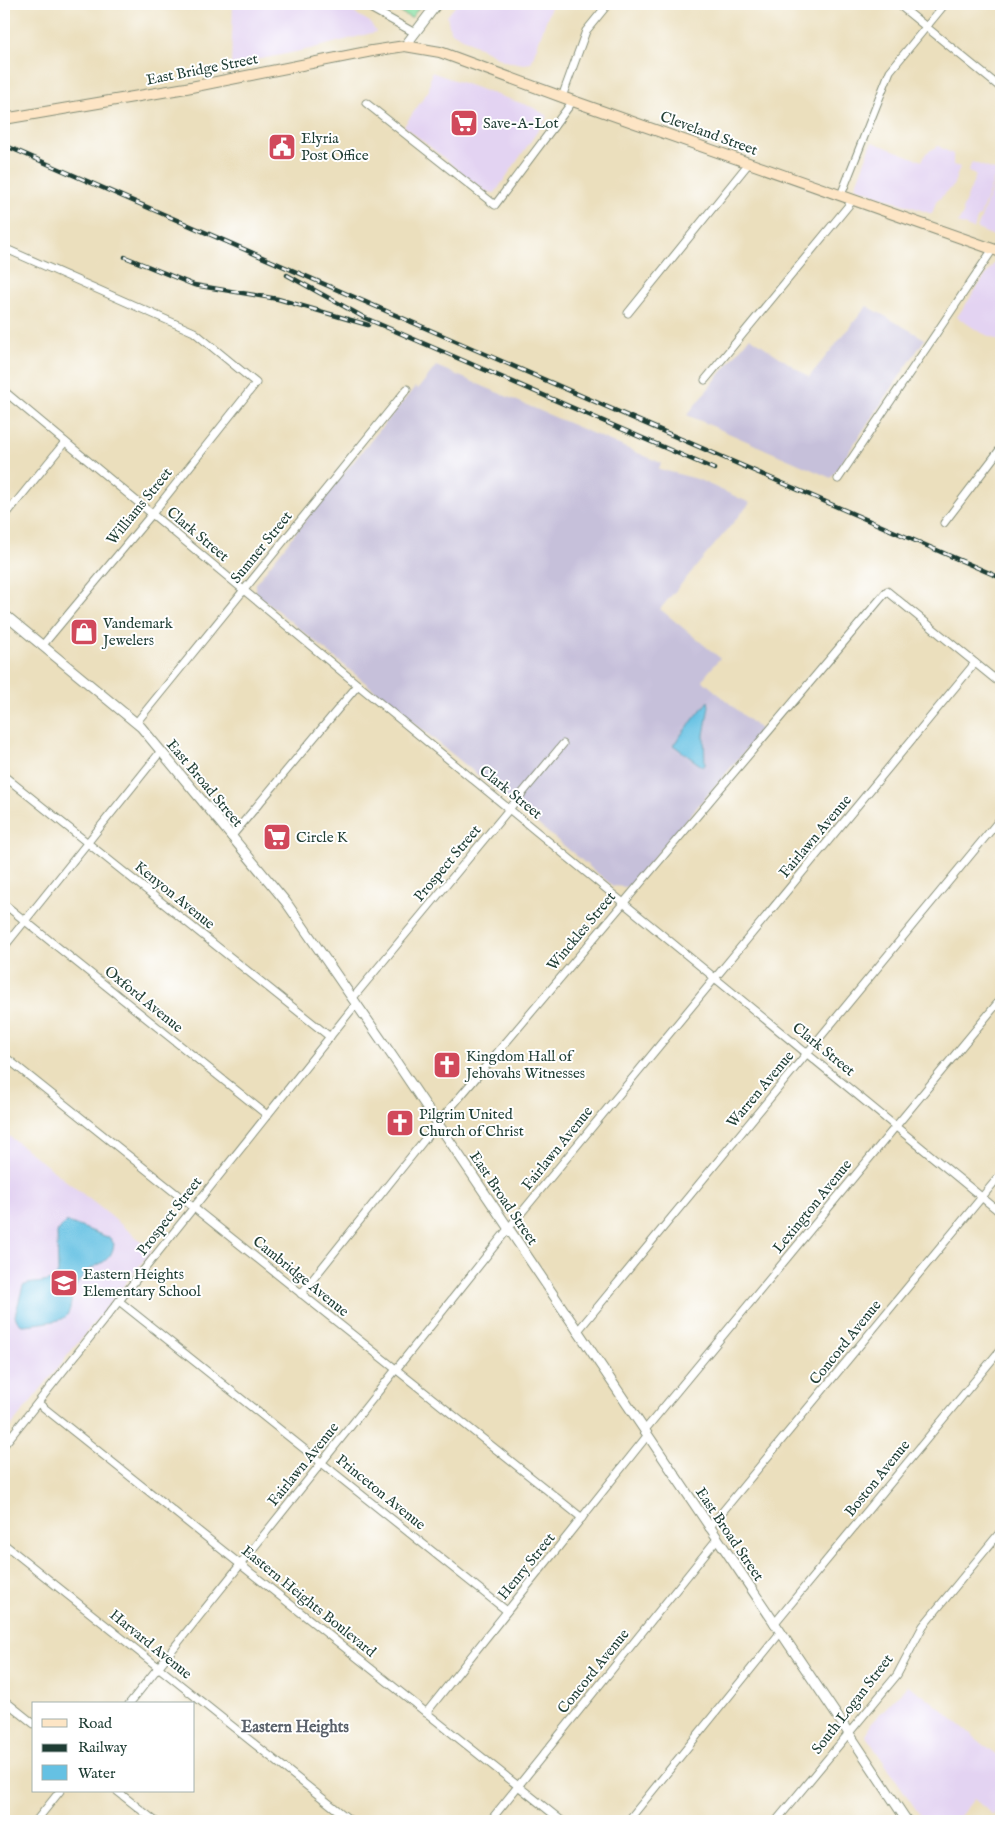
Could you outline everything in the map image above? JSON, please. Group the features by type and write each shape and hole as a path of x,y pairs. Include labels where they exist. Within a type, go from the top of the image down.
{"main road":[{"name":"Cleveland Street","path":"405,46 440,52 997,251"},
{"name":"East Bridge Street","path":"4,119 177,90 405,46"}],"street":[{"path":"363,4 415,33"},
{"path":"405,46 438,4"},
{"path":"562,97 586,31 608,4"},
{"path":"898,4 1001,88"},
{"path":"841,195 890,71 945,4"},
{"path":"366,103 495,206 573,101"},
{"path":"628,313 749,163"},
{"path":"705,380 853,200"},
{"name":"Williams Street","path":"4,248 194,332 256,383 152,514 42,646"},
{"path":"838,479 997,251"},
{"name":"Sumner Street","path":"136,723 408,388"},
{"name":"Clark Street","path":"4,391 358,685 1001,1213"},
{"path":"4,517 65,442"},
{"path":"944,522 1001,448"},
{"name":"Winckles Street","path":"301,1294 437,1124 888,591 975,663"},
{"name":"East Broad Street","path":"4,614 136,723 286,902 907,1821"},
{"path":"975,663 1001,683"},
{"name":"Fairlawn Avenue","path":"131,1702 508,1229 975,663"},
{"path":"231,837 358,685"},
{"name":"Prospect Street","path":"4,1445 330,1037 354,1001 563,744"},
{"path":"4,947 161,751"},
{"name":"Kenyon Avenue","path":"4,776 330,1037"},
{"name":"Warren Avenue","path":"577,1332 1001,818"},
{"name":"Oxford Avenue","path":"4,904 267,1115"},
{"name":"Lexington Avenue","path":"646,1434 1001,999"},
{"name":"Cambridge Avenue","path":"4,1056 582,1518"},
{"name":"Concord Avenue","path":"710,1528 1001,1174"},
{"name":"Princeton Avenue","path":"119,1301 507,1611"},
{"name":"Boston Avenue","path":"774,1624 1001,1349"},
{"name":"Eastern Heights Boulevard","path":"38,1403 562,1821"},
{"name":"Henry Street","path":"426,1713 582,1518 646,1434"},
{"name":"South Logan Street","path":"776,1821 897,1675 928,1619 1001,1531"},
{"name":"Concord Avenue","path":"490,1821 717,1539"},
{"name":"Harvard Avenue","path":"4,1544 351,1821"},
{"path":"628,1821 780,1633"},
{"path":"4,1700 32,1722"},
{"path":"36,1821 59,1792"},
{"path":"118,1792 155,1821"}],"shaded area":[{"path":"233,4 339,4 370,22 376,32 310,49 231,65"},
{"path":"457,4 552,4 531,63 524,64 505,61 450,31 447,16"},
{"path":"431,72 532,107 548,116 495,193 485,191 404,126 429,90"},
{"path":"872,142 922,161 926,153 938,146 953,154 953,165 960,167 953,186 936,202 932,214 855,187"},
{"path":"972,162 997,171 974,229 958,223 976,175 968,172"},
{"path":"1000,181 1001,239 977,229 993,185"},
{"path":"995,262 1001,264 1001,342 978,331 957,317"},
{"path":"867,306 925,339 831,478 687,415 750,337 809,377"},
{"path":"436,366 661,463 659,469 697,479 750,503 660,609 720,658 702,680 762,731 633,882 626,887 613,886 256,593 256,583 308,517 415,387 418,389"},
{"name":"Eastern Heights Elementary School","path":"4,1132 152,1250 4,1435"},
{"path":"908,1685 931,1701 1001,1759 1001,1805 993,1815 974,1799 956,1821 924,1821 866,1736 870,1724"}],"green space":[{"path":"385,4 422,4 411,18"}],"water":[{"path":"708,701 709,706 704,735 705,765 703,767 673,745"},
{"path":"68,1222 110,1238 114,1244 112,1251 106,1260 87,1272 80,1280 73,1293 67,1316 51,1322 22,1325 15,1316 23,1286 52,1280 58,1273 57,1232"}],"railway":[{"path":"4,145 1001,578"},
{"path":"125,257 194,285 278,299 368,325"},
{"path":"287,275 365,318 714,469"}],"place":[{"name":"Save-A-Lot","path":"464,123"},
{"name":"Elyria Post Office","path":"282,147"},
{"name":"Vandemark Jewelers","path":"84,632"},
{"name":"Circle K","path":"277,837"},
{"name":"Kingdom Hall of Jehovahs Witnesses","path":"447,1065"},
{"name":"Pilgrim United Church of Christ","path":"400,1123"},
{"name":"Eastern Heights Elementary School","path":"64,1283"}],"district":[{"name":"Eastern Heights","path":"295,1726"}]}
